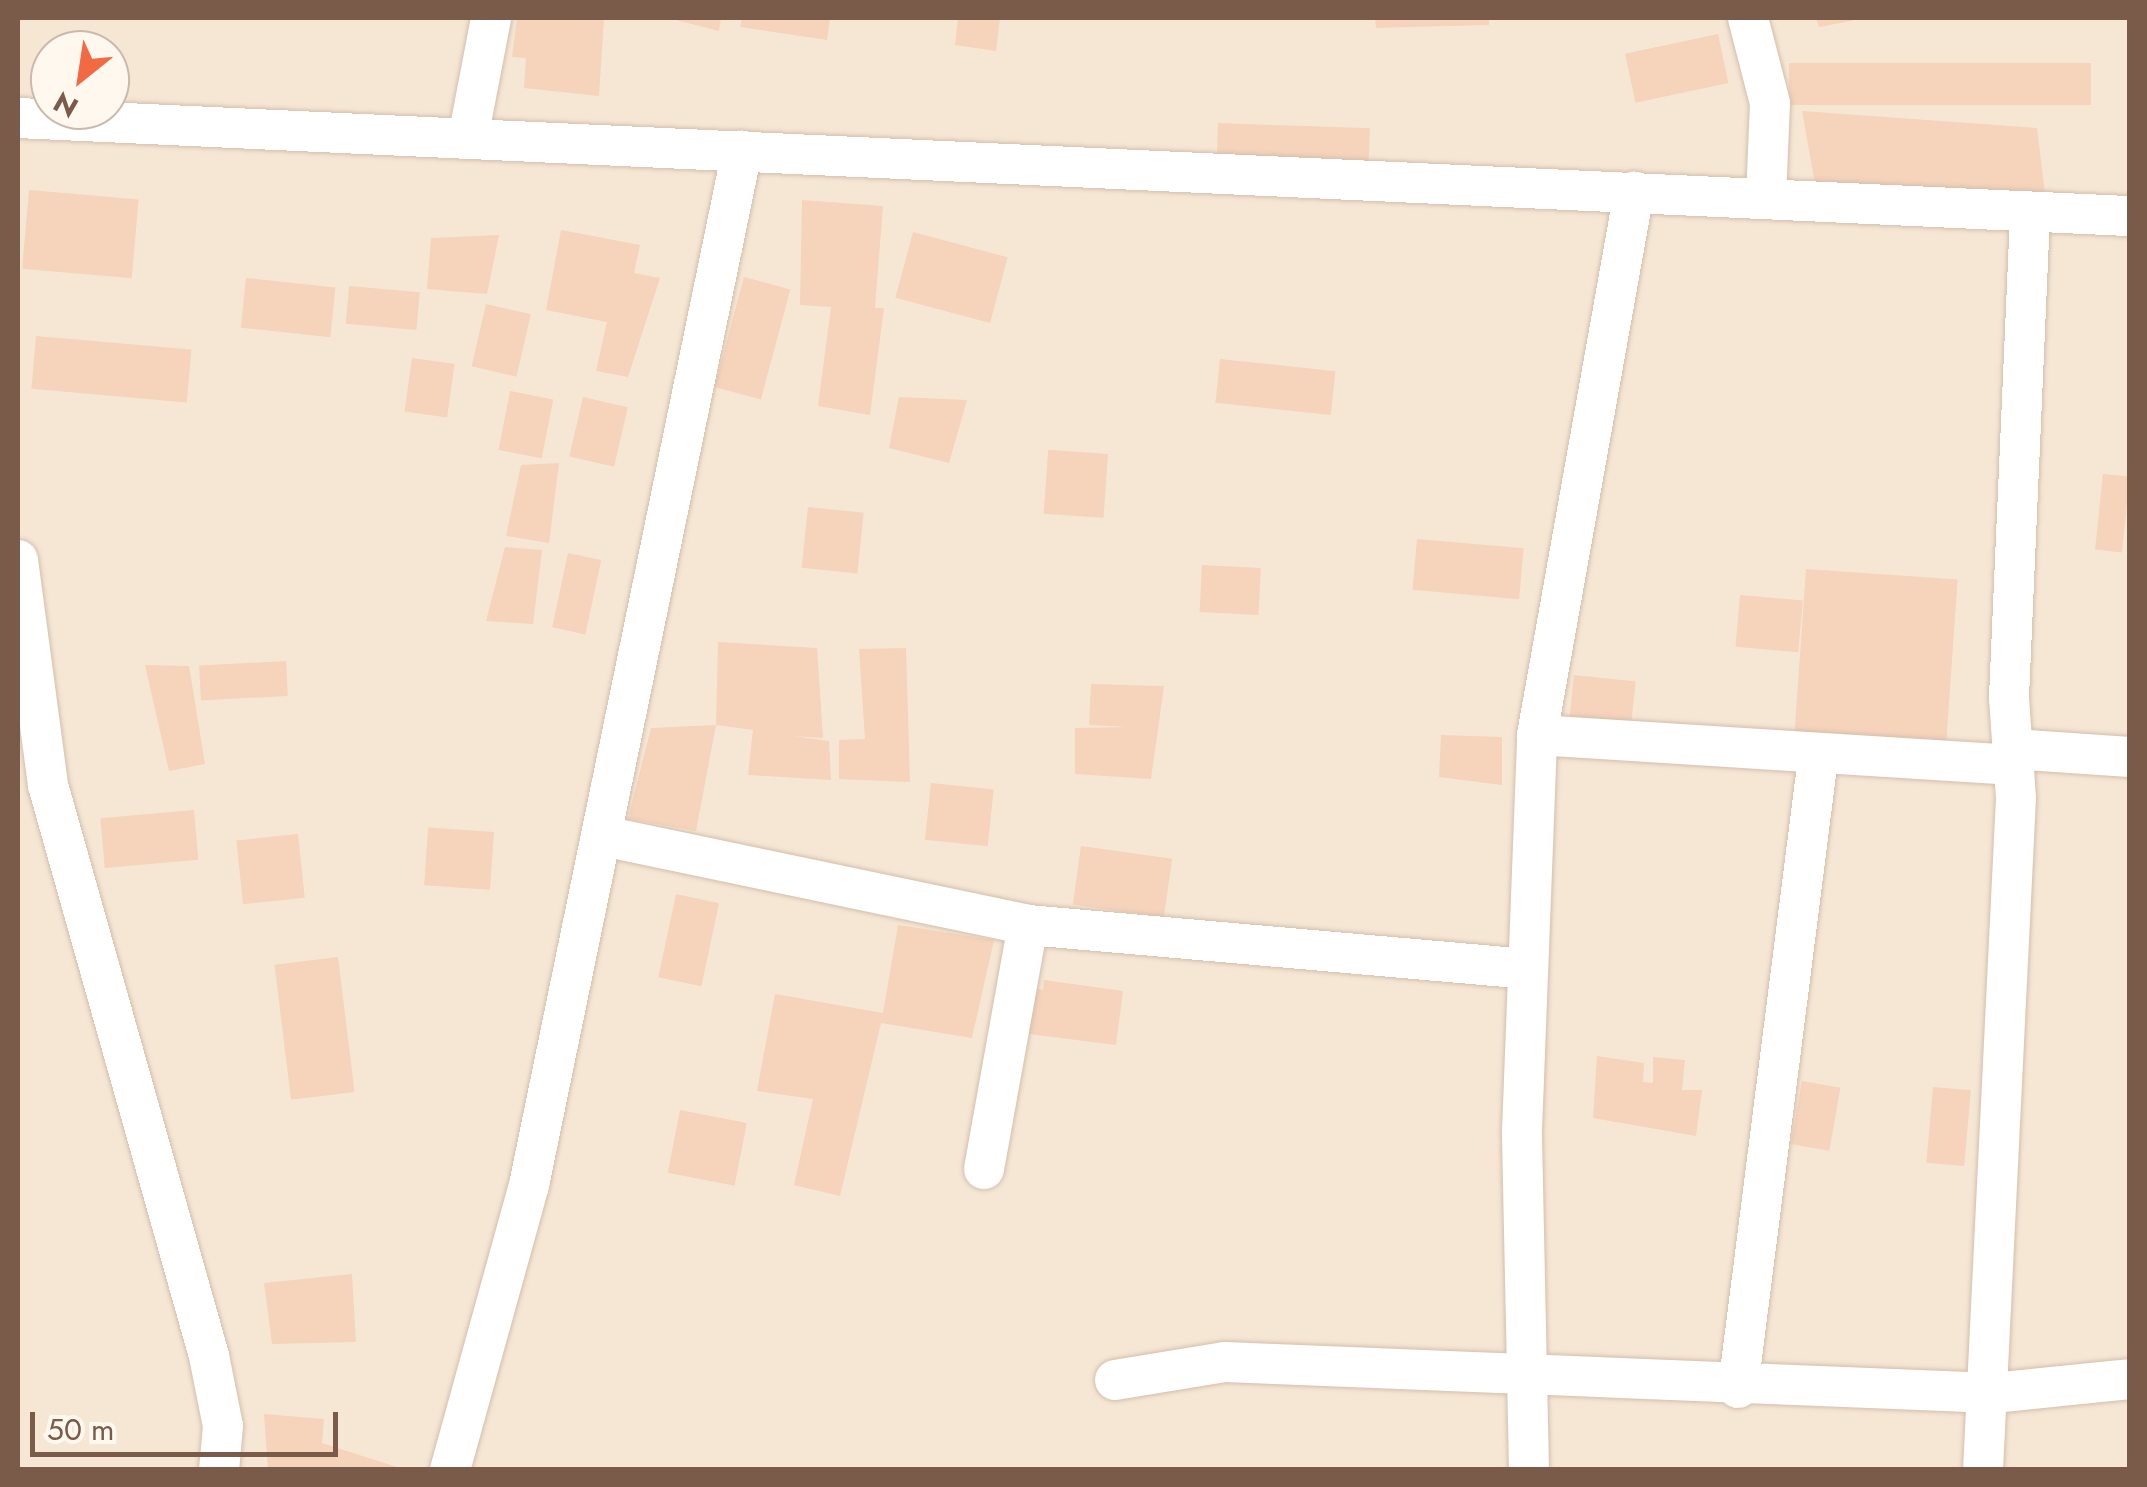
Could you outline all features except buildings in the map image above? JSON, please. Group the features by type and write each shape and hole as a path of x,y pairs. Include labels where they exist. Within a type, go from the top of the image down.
{"street":[{"path":"468,138 491,18"},
{"path":"1748,18 1770,103 1766,199"},
{"path":"18,118 2130,216"},
{"path":"450,1470 529,1185 742,152"},
{"path":"1529,1470 1528,969 1537,734 1634,192"},
{"path":"1983,1470 1993,1394 2030,211"},
{"path":"18,560 48,785 209,1356 224,1426 218,1470"},
{"path":"1537,734 1818,758 2130,757"},
{"path":"1738,1388 1818,758"},
{"path":"603,836 1028,924 1528,969"},
{"path":"984,1169 1028,924"},
{"path":"1115,1380 1225,1362 1528,1370 1738,1388 1993,1394 2130,1380"}],"shaded area":[{"path":"18,18 2129,18 2129,1469 18,1469"}]}
